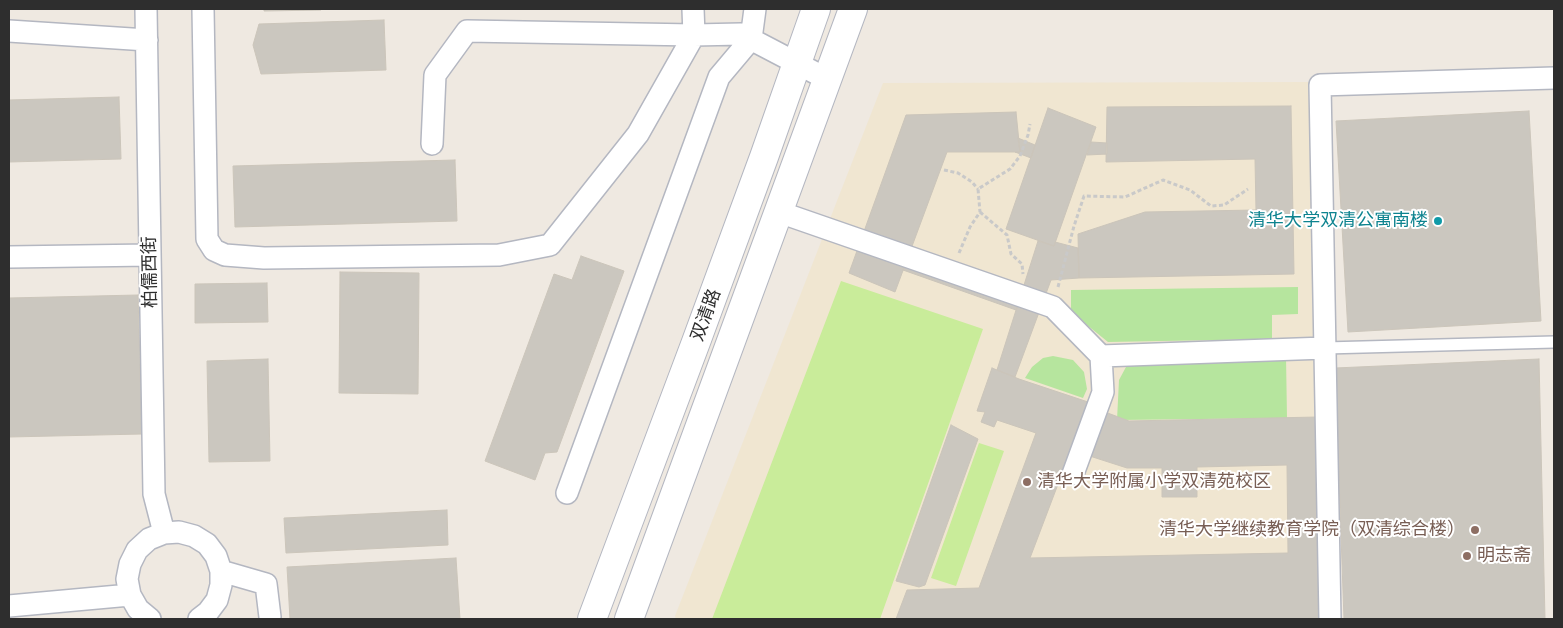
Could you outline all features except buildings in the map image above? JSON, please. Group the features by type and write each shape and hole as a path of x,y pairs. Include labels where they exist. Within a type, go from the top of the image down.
{"main road":[{"name":"双清路","path":"592,619 696,342 816,9"},
{"name":"双清路","path":"629,619 853,9"}],"street":[{"name":"柏儒西街","path":"146,9 154,494 164,533"},
{"path":"203,9 207,239 214,250 225,255 264,258 498,255 550,245 638,134 694,35 693,9"},
{"path":"567,494 720,77 751,39 755,9"},
{"path":"9,31 147,40"},
{"path":"432,144 435,75 467,32 741,34 827,78"},
{"path":"1330,619 1320,85 1554,78"},
{"path":"779,212 1053,307 1101,356 1102,392 1073,474"},
{"path":"9,257 150,255"},
{"path":"1101,356 1325,348"},
{"path":"150,619 138,609 130,595 127,580 130,564 137,550 149,539 164,533 179,532 194,536 207,544 216,556 221,570 222,586 217,600 208,612 198,619"},
{"path":"221,570 266,584 270,617"},
{"path":"9,606 130,595"}],"lane":[{"path":"1325,348 1554,342"}],"path":[{"path":"978,189 1010,169 1020,156 1030,124"},
{"path":"944,170 958,173 972,182 978,189 980,212 970,226 960,250 954,273"},
{"path":"1053,307 1074,226 1084,196 1124,197 1163,180 1190,190 1212,206 1224,205 1248,189"},
{"path":"980,212 1007,235 1011,254 1022,264 1024,276 1016,294"}],"shaded area":[{"name":"清华大学附属小学双清苑校区","path":"1310,82 1325,348 1327,619 676,619 675,616 883,83"}],"green space":[{"path":"841,281 983,329 880,619 712,619"},
{"path":"1298,287 1298,314 1272,315 1272,339 1108,342 1071,312 1071,290"},
{"path":"1053,356 1073,360 1084,372 1087,389 1083,398 1025,378 1032,367 1043,358"},
{"path":"1286,356 1287,418 1117,420 1119,380 1126,367 1142,359"},
{"path":"979,443 1004,451 956,586 931,578"}],"place":[{"name":"清华大学双清公寓南楼","path":"1438,221"},
{"name":"清华大学附属小学双清苑校区","path":"1027,482"},
{"name":"清华大学继续教育学院（双清综合楼）","path":"1475,530"},
{"name":"明志斋","path":"1467,556"}]}
